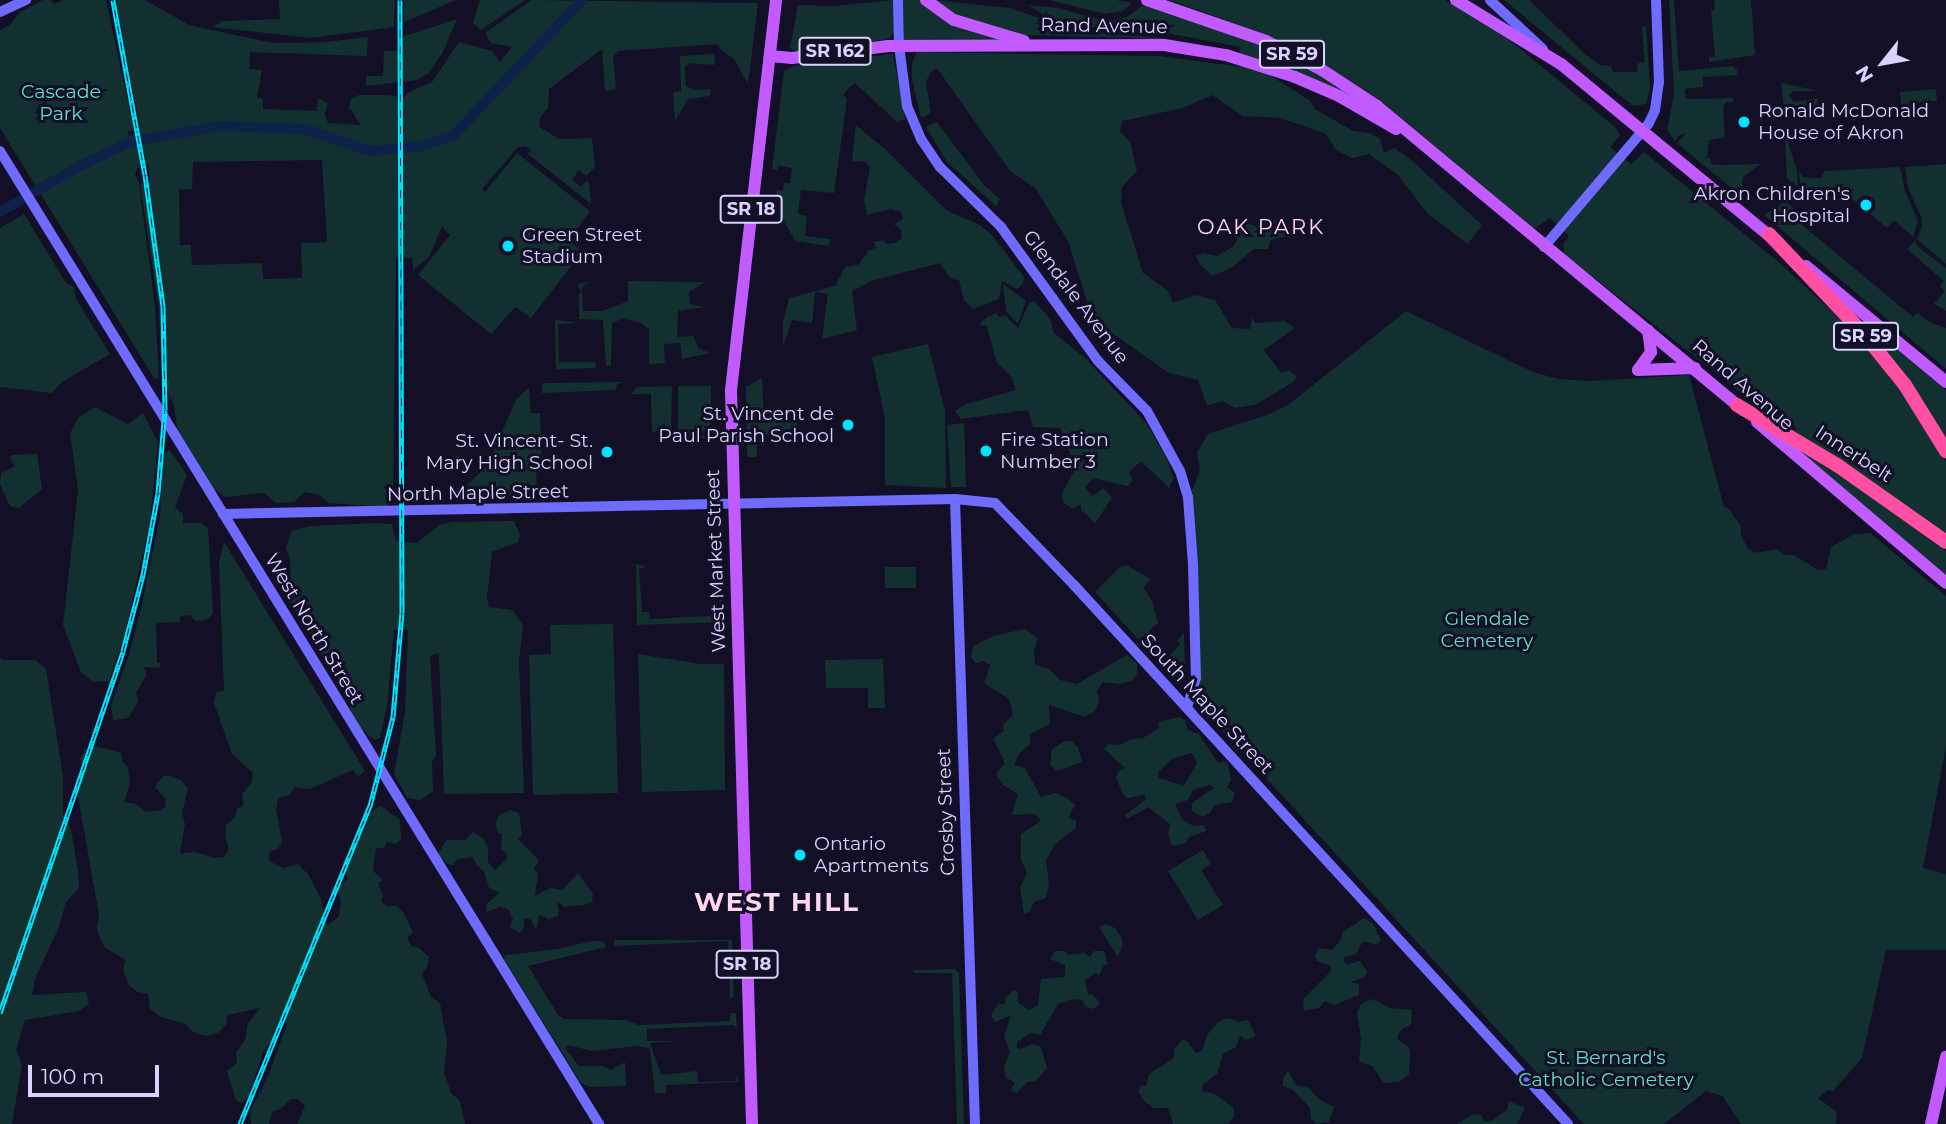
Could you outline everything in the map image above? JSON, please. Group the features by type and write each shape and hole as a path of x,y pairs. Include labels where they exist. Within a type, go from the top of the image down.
{"highway":[{"name":"SR 59","path":"1769,234 1863,333 1905,385 1946,451"},
{"name":"Innerbelt","path":"1737,405 1837,465 1946,542"}],"main road":[{"path":"926,0 954,20 1032,43"},
{"name":"SR 59","path":"1147,0 1228,25 1299,57 1377,106 1544,247"},
{"name":"SR 59","path":"1455,0 1552,58 1769,234"},
{"name":"West Market Street","path":"752,1124 731,390 775,7"},
{"name":"Rand Avenue","path":"770,56 793,58 853,48 900,46 1143,43 1236,58 1295,77 1339,96 1418,142"},
{"path":"1769,234 1946,382"},
{"name":"Rand Avenue","path":"1544,247 1695,368 1946,583"},
{"path":"1648,330 1651,352 1638,370 1695,368"},
{"path":"1931,1124 1946,1058"}],"street":[{"path":"0,12 26,0"},
{"name":"Glendale Avenue","path":"898,0 907,106 932,157 1000,227 1085,344 1147,411 1173,453 1184,484 1190,520 1196,678 1187,708"},
{"path":"1490,0 1552,58"},
{"path":"1544,247 1643,130 1655,110 1659,92 1656,0"},
{"name":"West North Street","path":"0,151 599,1124"},
{"name":"South Maple Street","path":"734,505 956,499 983,501 1003,509 1569,1124"},
{"name":"Crosby Street","path":"956,499 975,1124"},
{"name":"North Maple Street","path":"223,514 734,505"}],"green space":[{"name":"Cascade Park","path":"43,0 51,0 54,4 63,0 106,0 134,131 128,131 129,136 141,132 115,0 145,0 189,25 272,43 326,42 368,37 367,56 250,52 249,69 262,70 257,98 263,99 263,109 317,111 318,98 328,103 325,114 328,123 361,125 349,107 351,99 359,95 384,95 397,96 398,101 402,101 407,93 432,82 459,42 492,51 500,62 512,47 491,43 485,33 532,0 758,3 748,84 734,59 721,50 718,44 618,51 613,57 616,89 605,91 602,49 549,89 548,108 540,118 539,127 559,139 592,138 595,167 586,176 579,170 572,180 581,187 586,181 589,183 591,204 528,154 531,150 526,146 517,148 482,189 485,192 517,153 590,211 569,240 582,252 531,318 515,307 491,334 418,275 450,235 442,227 429,257 413,270 412,258 396,258 393,502 384,507 329,503 319,495 305,492 294,502 276,503 264,493 225,497 212,488 178,433 174,406 162,379 159,310 140,184 150,183 148,164 139,165 135,174 139,183 155,307 159,379 154,378 0,128 0,30 10,25 20,12","holes":["322,160 327,242 301,243 302,278 263,279 262,263 192,265 191,245 180,245 179,190 192,189 193,162"]},
{"path":"279,0 395,0 394,27 310,38 212,27 223,21 280,19"},
{"path":"404,0 456,0 404,22"},
{"path":"480,0 525,0 481,30 473,23"},
{"path":"894,0 895,30 889,39 796,52 790,48 798,5 834,6"},
{"path":"903,0 920,0 1013,40 904,42"},
{"path":"934,0 1009,8 1082,32 1163,38 1228,50 1142,38 1019,35 963,21"},
{"path":"1049,0 1116,0 1132,3 1123,11 1105,14"},
{"path":"1170,0 1445,0 1507,38 1616,128 1620,135 1610,147 1631,164 1644,152 1782,265 1834,313 1892,377 1946,461 1946,534 1754,403 1564,254 1563,245 1569,236 1550,218 1534,229 1379,99 1304,53 1272,37"},
{"path":"1504,0 1529,0 1585,54 1600,65 1611,66 1613,72 1637,72 1638,63 1645,62 1642,27 1646,26 1650,89 1646,104 1633,106"},
{"path":"1669,0 1674,0 1679,71 1733,66 1737,70 1738,75 1703,77 1703,87 1685,89 1686,99 1733,98 1733,102 1726,102 1723,107 1725,137 1709,140 1707,158 1710,158 1711,164 1719,165 1760,164 1743,177 1741,196 1677,143 1687,133 1680,135 1675,141 1667,130 1674,94"},
{"path":"1714,0 1751,0 1755,55 1709,62 1709,57 1715,57 1711,10 1715,10"},
{"path":"1028,5 1058,8 1108,22 1127,17 1142,6 1172,12 1247,38 1308,68 1368,105 1239,55 1240,47 1167,33 1080,26 1044,15"},
{"path":"457,19 443,52 429,73 417,80 366,86 366,76 383,76 384,51 399,51 399,38"},
{"path":"917,52 1160,56 1242,67 1268,74 1309,100 1315,109 1353,131 1370,133 1380,139 1384,153 1394,148 1410,159 1482,225 1468,244 1428,214 1398,175 1369,154 1352,158 1336,150 1326,134 1281,118 1243,116 1212,95 1183,108 1122,121 1120,131 1130,142 1137,171 1122,187 1121,203 1143,273 1167,290 1173,303 1195,295 1215,300 1232,328 1250,329 1252,317 1255,323 1285,321 1295,328 1264,350 1281,373 1288,370 1297,376 1293,382 1255,405 1235,408 1222,401 1207,406 1198,380 1169,373 1093,320 1068,241 1035,188 1010,171 937,68 930,73 926,82 931,113 921,118 912,79 912,63"},
{"path":"715,54 714,65 690,63 685,67 686,86 694,90 711,89 710,96 688,99 675,121 673,93 681,91 680,56"},
{"path":"893,54 905,119 897,122 855,83 843,94 847,99 834,193 801,190 798,214 807,216 805,236 830,239 829,246 795,241 775,205 777,190 783,191 784,183 790,183 792,168 778,166 777,170 772,169 784,71 793,66"},
{"path":"1781,83 1819,91 1794,91 1789,95 1794,102 1818,98 1816,108 1784,109"},
{"path":"1936,89 1937,101 1901,104 1900,92"},
{"path":"937,122 984,185 1000,199 996,206 947,162 926,127"},
{"path":"856,125 886,150 946,210 980,225 992,235 1024,277 1023,284 1017,289 1002,281 999,299 973,309 964,300 959,280 949,277 940,263 871,281 852,291 857,330 822,339 828,294 815,292 812,323 792,320 783,346 783,322 789,298 835,286 845,267 858,265 869,250 876,248 874,242 883,240 887,244 895,243 902,238 901,230 894,224 903,219 901,212 891,209 867,215 864,200 870,167 866,162 852,161"},
{"path":"1841,128 1841,134 1785,137 1783,133"},
{"path":"1785,140 1788,141 1797,171 1798,187 1787,178"},
{"path":"1946,164 1946,264 1917,239 1922,226 1921,216 1908,188 1905,167"},
{"path":"1900,167 1905,191 1918,221 1913,237 1894,220 1887,228 1837,186 1831,192 1826,190 1816,202 1800,189 1799,170 1803,177 1821,178 1825,171"},
{"path":"1785,201 1805,219 1801,224 1913,317 1917,313 1946,328 1946,369 1764,215"},
{"path":"24,214 66,283 74,287 76,299 110,354 62,382 52,393 0,387 0,228"},
{"path":"1277,219 1285,219 1292,230 1288,236 1271,240 1268,249 1254,249 1231,268 1212,276 1199,263 1196,256 1203,253 1217,256 1234,246 1244,223 1264,228"},
{"path":"1914,241 1946,268 1946,311 1934,304 1945,291 1940,286 1944,281 1907,249"},
{"path":"628,281 705,282 689,292 690,304 705,307 678,311 677,337 693,336 699,349 711,353 682,359 680,343 664,344 665,363 649,364 649,329 624,318 612,323 611,366 606,366 603,320 579,319 581,293 578,284 589,282 582,287 583,311 603,311 628,301"},
{"path":"1003,284 1026,301 1018,324 1006,311"},
{"path":"1034,301 1050,319 1054,333 1085,358 1146,423 1167,459 1174,480 1170,489 1141,461 1129,472 1133,480 1127,486 1093,478 1085,487 1092,496 1104,488 1112,498 1095,523 1081,510 1081,504 1073,509 1063,502 1062,493 1076,468 1060,428 1033,427 1028,410 961,419 955,411 966,404 1016,390 1012,378 996,361 987,326 979,325 996,313 999,317 1006,316 1018,328 1029,303"},
{"name":"Glendale Cemetery","path":"1406,311 1533,372 1559,379 1591,381 1689,375 1724,507 1728,508 1741,526 1741,535 1748,549 1756,553 1776,549 1785,555 1794,555 1818,570 1826,569 1831,547 1854,534 1870,533 1946,596 1946,746 1923,868 1946,874 1946,950 1886,950 1862,1058 1833,1091 1827,1090 1818,1098 1837,1112 1836,1124 1741,1124 1722,1096 1706,1091 1664,1124 1584,1124 1210,717 1206,702 1201,702 1192,490 1200,470 1197,452 1208,434 1267,415 1288,405"},
{"path":"1854,311 1946,390 1946,440 1905,375 1852,314"},
{"path":"555,320 578,323 558,324 559,362 595,362 596,368 556,369"},
{"path":"928,344 945,411 946,488 885,485 885,418 872,357"},
{"path":"762,378 764,420 797,421 798,434 791,438 790,434 757,435 757,457 747,457 746,387"},
{"path":"624,382 617,384 616,390 542,393 542,385 546,383"},
{"path":"672,386 671,434 652,432 651,394 631,394 637,387"},
{"path":"678,386 711,386 711,439 678,439"},
{"path":"529,388 531,413 540,413 542,470 536,470 537,490 556,490 556,494 453,498 452,490 468,484 488,465 516,399"},
{"path":"95,407 128,424 143,413 158,443 150,522 124,637 109,681 93,682 81,672 63,625 78,490 70,433 79,417"},
{"path":"964,423 966,487 951,487 947,425"},
{"path":"1795,443 1932,537 1946,551 1946,576 1793,446"},
{"path":"169,449 187,475 175,507 183,514 183,523 201,523 208,528 213,614 206,620 196,621 190,615 180,616 180,622 156,623 157,663 161,663 160,668 144,667 146,676 136,693 138,701 134,709 128,718 113,720 111,706 130,651 142,604 160,516 163,455"},
{"path":"37,454 42,489 19,508 10,506 0,484 1,473 15,466 10,458 12,455"},
{"path":"514,521 520,535 518,542 492,552 487,598 489,607 512,610 523,625 519,660 524,793 444,794 439,653 430,656 436,756 432,762 433,791 420,800 407,798 394,774 405,712 408,630 394,630 387,706 380,738 375,740 354,719 345,693 277,580 286,591 291,592 290,559 286,549 290,534 293,530 311,526 392,524 396,541 417,543 439,525 452,522"},
{"path":"224,542 365,771 358,776 353,770 310,789 294,787 291,794 278,799 276,810 282,841 278,849 269,852 269,861 283,868 298,864 308,874 321,899 324,914 322,922 328,925 339,916 341,902 337,888 348,879 343,863 372,811 381,806 400,820 401,840 396,844 387,842 384,848 376,848 373,871 383,880 378,883 383,895 381,902 387,906 398,906 413,932 407,938 411,946 419,948 429,957 427,968 422,974 431,997 440,1003 447,1042 444,1072 451,1093 460,1101 465,1124 297,1124 305,1106 298,1099 290,1099 282,1108 272,1112 269,1124 251,1124 250,1112 269,1074 287,1024 283,1015 275,1036 263,1052 249,1096 241,1103 236,1100 227,1071 237,1063 236,1052 245,1040 248,1023 260,1008 227,1015 226,1025 218,1033 206,1036 193,1032 185,1024 161,1017 150,1009 148,994 137,992 129,985 123,969 126,960 105,948 99,936 99,915 75,780 84,773 80,759 85,750 96,746 121,753 122,761 128,768 130,783 124,802 136,804 146,812 161,810 166,806 165,798 155,787 162,777 168,775 182,781 188,789 182,813 185,824 180,853 196,852 214,858 224,857 229,849 225,837 226,825 235,817 237,809 243,806 242,794 252,782 253,773 232,754 214,703 216,693 224,690 219,563"},
{"path":"636,564 647,567 639,569 642,612 649,612 650,619 711,616 712,610 719,609 721,586 723,622 637,625"},
{"path":"1126,565 1151,579 1143,587 1152,601 1158,623 1139,640 1095,592 1120,567"},
{"path":"885,567 916,567 916,588 885,588"},
{"path":"613,624 618,793 533,795 529,655 551,654 550,625"},
{"path":"1025,629 1038,639 1034,649 1035,664 1049,669 1060,680 1077,684 1127,655 1137,664 1137,674 1131,681 1120,684 1103,682 1097,691 1099,701 1095,711 1084,717 1049,705 1050,724 1030,734 1030,744 1019,754 1014,765 1025,768 1041,797 1056,793 1067,798 1075,805 1068,818 1076,821 1076,828 1054,845 1046,861 1049,884 1046,898 1034,902 1030,911 1024,914 1020,887 1027,873 1021,860 1021,834 1041,821 1035,814 1012,815 1018,794 1003,785 996,774 1005,763 993,738 1004,731 1003,725 1013,715 1009,699 984,683 990,665 983,661 976,663 971,657 973,646 993,636"},
{"path":"1184,633 1185,678 1181,683 1162,664 1180,644 1177,641"},
{"path":"638,654 701,664 724,664 725,790 642,792"},
{"path":"0,658 35,660 46,669 63,776 63,815 71,829 78,871 79,888 66,902 58,929 35,979 32,995 86,992 89,1003 80,1011 25,1020 16,1050 22,1064 12,1124 0,1124"},
{"path":"883,659 885,708 868,708 868,688 826,688 825,660"},
{"path":"1179,717 1185,720 1188,730 1199,734 1218,763 1227,761 1231,780 1227,787 1235,793 1232,802 1214,805 1211,812 1203,817 1192,811 1192,803 1214,788 1210,785 1193,790 1188,800 1175,804 1182,819 1193,826 1204,825 1206,831 1189,837 1186,843 1176,846 1171,844 1168,834 1170,824 1148,807 1127,819 1125,815 1146,799 1144,795 1127,798 1123,794 1116,778 1119,771 1125,768 1104,749 1108,744 1120,745 1132,739 1143,738 1159,728 1158,722","holes":["1192,753 1197,763 1184,786 1159,778 1158,772 1172,759"]},
{"path":"1065,741 1071,741 1078,747 1082,762 1057,771 1050,765 1052,749"},
{"path":"510,810 519,813 522,835 518,839 539,860 534,869 538,874 535,896 551,888 562,890 578,873 593,894 592,902 584,905 565,907 557,902 559,915 549,919 539,915 536,930 530,919 524,918 524,928 520,933 510,927 513,919 508,909 500,907 486,912 487,904 499,893 489,888 484,871 476,865 473,857 458,859 451,866 437,855 447,840 465,840 473,832 484,839 488,848 488,862 495,870 507,859 507,854 501,849 502,834 498,833 495,824 499,815"},
{"path":"1203,850 1211,864 1201,870 1223,905 1198,920 1168,871"},
{"path":"1364,918 1373,924 1381,940 1376,945 1363,941 1356,954 1345,957 1343,961 1348,964 1360,961 1367,972 1365,977 1350,982 1359,984 1359,995 1334,1005 1325,1001 1319,1008 1304,1011 1303,999 1331,971 1331,966 1317,961 1315,957 1318,948 1332,950 1340,941 1343,932"},
{"path":"1105,924 1115,928 1122,938 1123,945 1118,957 1099,927"},
{"path":"614,940 732,940 734,996 730,999 728,941 614,946"},
{"path":"603,941 606,947 528,966 558,1015 564,1019 625,1020 639,1025 730,1021 730,1013 736,1013 737,1031 734,1025 647,1029 647,1041 679,1041 650,1043 661,1075 697,1071 698,1082 736,1081 738,1074 738,1082 666,1085 666,1093 655,1093 650,1049 637,1046 591,1051 569,1045 565,1048 579,1066 603,1066 611,1070 625,1062 626,1086 590,1087 581,1083 504,959 505,955 558,949"},
{"path":"1055,951 1064,951 1069,955 1085,953 1090,957 1094,951 1104,951 1108,964 1104,965 1099,975 1096,973 1085,980 1088,994 1099,1001 1098,1006 1092,1009 1086,1007 1082,1000 1075,999 1058,1004 1040,1035 1030,1033 1017,1042 1017,1048 1021,1049 1032,1044 1041,1047 1047,1068 1036,1081 1027,1082 1017,1093 1011,1091 1015,1082 1006,1078 1004,1066 1010,1052 1004,1037 1011,1015 995,1022 991,1015 998,1004 1005,1004 1005,998 1014,990 1019,993 1017,1002 1029,1010 1038,1005 1041,979 1065,977 1065,965 1050,959"},
{"path":"955,969 959,973 964,1124 957,1124 952,973 914,973 913,970"},
{"path":"1373,999 1390,1008 1412,1010 1411,1025 1402,1029 1397,1039 1409,1047 1410,1054 1409,1074 1399,1082 1384,1083 1372,1066 1359,1061 1361,1039 1357,1012 1361,1004"},
{"path":"1228,1018 1239,1022 1248,1020 1256,1036 1246,1040 1240,1036 1236,1047 1223,1054 1217,1074 1203,1084 1202,1091 1215,1094 1234,1108 1234,1116 1228,1124 1173,1124 1168,1108 1154,1108 1145,1102 1138,1091 1141,1085 1146,1086 1149,1074 1174,1058 1174,1049 1182,1040 1187,1041 1196,1053 1202,1051 1207,1035 1218,1022"},
{"path":"1288,1071 1296,1085 1309,1088 1319,1099 1334,1107 1329,1122 1317,1124 1311,1119 1310,1108 1293,1090 1283,1086 1283,1078"},
{"path":"1509,1101 1525,1108 1517,1124 1457,1124 1473,1114 1481,1115 1485,1122 1493,1120 1507,1110"}],"waterway":[{"path":"0,212 78,167 130,142 219,126 305,129 370,151 422,146 454,135 582,0"}],"railway":[{"path":"0,1013 123,651 143,575 158,493 165,410 163,306 145,175 113,0"},
{"path":"240,1124 370,806 393,717 402,613 400,0"}],"place":[{"name":"Ronald McDonald House of Akron","path":"1744,122"},
{"name":"Akron Children's Hospital","path":"1866,205"},
{"name":"Green Street Stadium","path":"508,246"},
{"name":"St. Vincent de Paul Parish School","path":"848,425"},
{"name":"Fire Station Number 3","path":"986,451"},
{"name":"St. Vincent- St. Mary High School","path":"607,452"},
{"name":"Ontario Apartments","path":"800,855"}],"district":[{"name":"OAK PARK","path":"1261,227"},
{"name":"WEST HILL","path":"777,903"}],"park label":[{"name":"St. Bernard's Catholic Cemetery","path":"1606,1069"}]}
